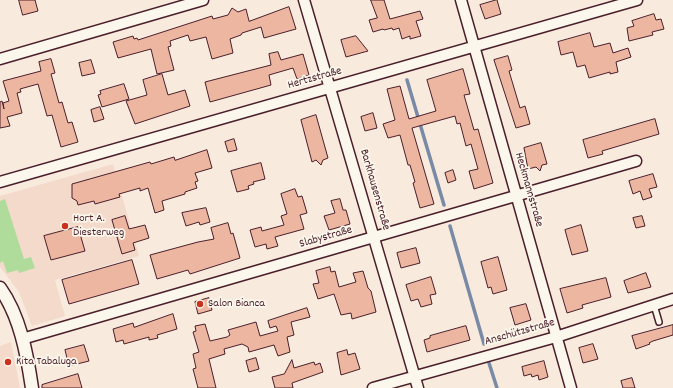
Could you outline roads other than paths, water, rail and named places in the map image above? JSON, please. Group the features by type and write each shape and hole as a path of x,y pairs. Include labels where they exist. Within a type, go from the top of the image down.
{"street":[{"path":"0,59 203,0"},
{"name":"Barkhausenstraße","path":"304,0 418,388"},
{"name":"Heckmannstraße","path":"461,0 571,388"},
{"name":"Hertzstraße","path":"0,182 637,0"},
{"name":"Slabystraße","path":"22,340 636,161"},
{"path":"0,288 14,314 22,340 32,388"},
{"name":"Anschützstraße","path":"373,388 556,337 673,299"}],"lane":[{"path":"654,305 659,322"}],"waterway":[{"path":"407,80 444,205"},
{"path":"450,226 484,344"},
{"path":"489,363 497,388"}],"place":[{"name":"Hort A. Diesterweg","path":"65,226"},
{"name":"Salon Bianca","path":"200,304"},
{"name":"Kita Tabaluga","path":"8,362"}]}
